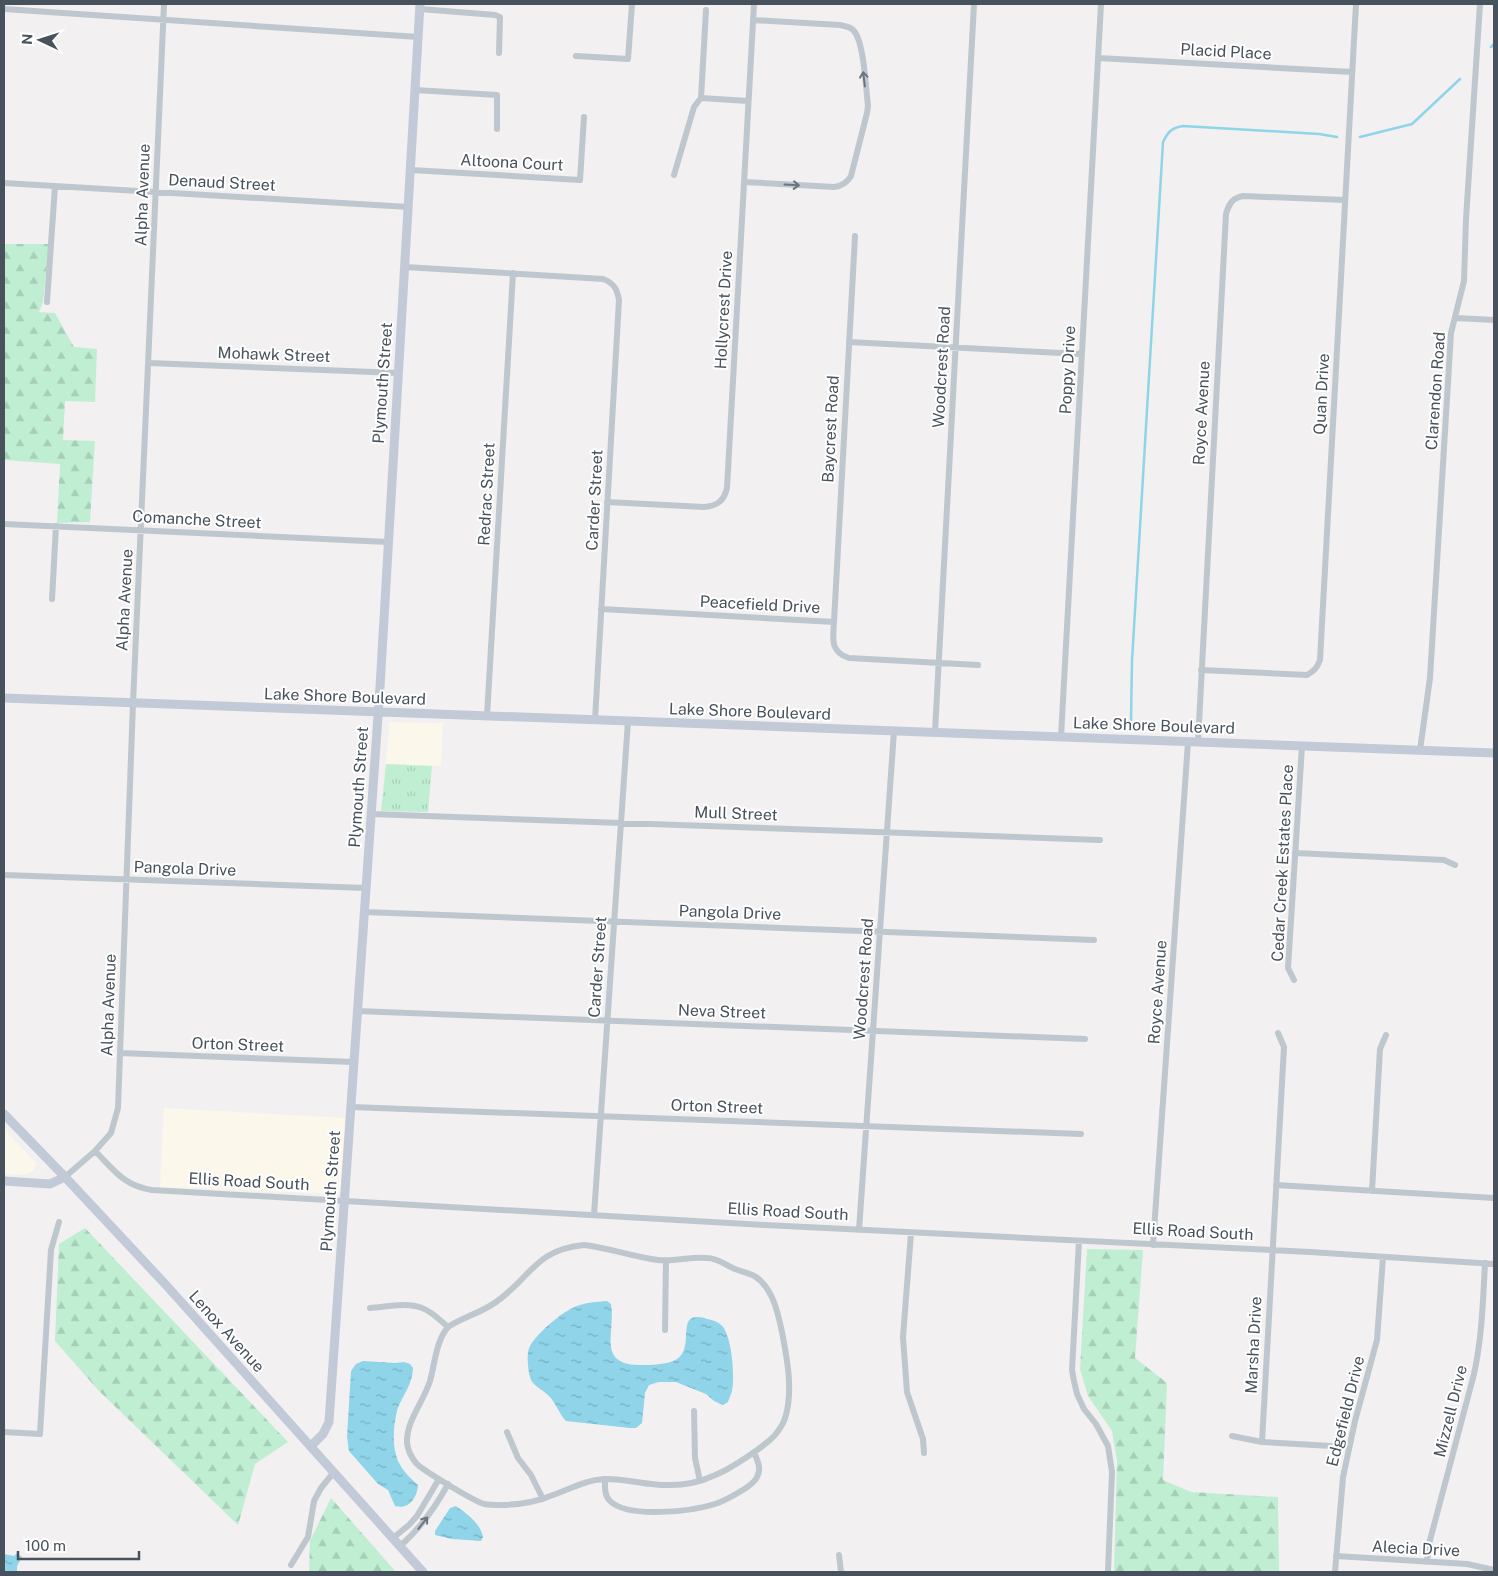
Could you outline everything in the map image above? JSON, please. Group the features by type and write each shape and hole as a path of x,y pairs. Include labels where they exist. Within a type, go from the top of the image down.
{"street":[{"name":"Alpha Avenue","path":"65,1177 95,1151 111,1133 116,1117 164,4"},
{"path":"576,56 628,59 632,4"},
{"name":"Hollycrest Drive","path":"607,502 704,507 720,503 725,496 727,488 754,4"},
{"name":"Woodcrest Road","path":"935,732 974,4"},
{"name":"Poppy Drive","path":"1061,737 1101,4"},
{"name":"Quan Drive","path":"1201,670 1307,675 1318,667 1320,660 1356,4"},
{"name":"Clarendon Road","path":"1420,750 1430,678 1451,333 1464,281 1480,4"},
{"path":"420,6 500,17 499,53"},
{"name":"Plymouth Street","path":"311,1446 323,1434 329,1422 379,712 420,6"},
{"path":"4,9 418,37"},
{"path":"674,175 694,107 701,98 706,10"},
{"path":"744,182 834,187 844,184 851,176 868,106 860,43 853,30 848,26 753,20"},
{"name":"Placid Place","path":"1098,58 1352,72"},
{"path":"415,90 497,95 497,129"},
{"path":"701,98 748,101"},
{"name":"Altoona Court","path":"411,170 580,180 584,117"},
{"name":"Denaud Street","path":"4,183 408,207"},
{"path":"47,302 55,186"},
{"name":"Royce Avenue","path":"1198,742 1225,223 1228,207 1231,201 1243,196 1345,200"},
{"name":"Baycrest Road","path":"834,622 855,236"},
{"path":"405,267 513,273"},
{"name":"Carder Street","path":"513,273 603,279 613,284 618,292 595,720"},
{"name":"Redrac Street","path":"487,716 513,273"},
{"path":"1456,318 1494,320"},
{"path":"849,342 1082,354"},
{"name":"Mohawk Street","path":"149,363 398,373"},
{"name":"Comanche Street","path":"4,524 388,542"},
{"path":"52,599 56,526"},
{"name":"Peacefield Drive","path":"601,609 834,622 834,646 837,652 849,658 978,665"},
{"name":"Lake Shore Boulevard","path":"4,698 1494,753"},
{"name":"Carder Street","path":"594,1215 628,722"},
{"name":"Woodcrest Road","path":"859,1230 894,731"},
{"name":"Royce Avenue","path":"1153,1245 1188,742"},
{"name":"Cedar Creek Estates Place","path":"1294,980 1288,968 1302,746"},
{"name":"Mull Street","path":"372,814 1100,840"},
{"path":"1296,853 1444,860 1455,865"},
{"name":"Pangola Drive","path":"4,875 366,888"},
{"name":"Pangola Drive","path":"364,912 1094,940"},
{"name":"Neva Street","path":"357,1011 1085,1039"},
{"name":"Marsha Drive","path":"1262,1442 1284,1047 1278,1032"},
{"path":"1372,1190 1380,1049 1386,1035"},
{"name":"Orton Street","path":"120,1053 354,1062"},
{"name":"Orton Street","path":"351,1106 1081,1134"},
{"name":"Lenox Avenue","path":"4,1114 184,1305 422,1572"},
{"name":"Ellis Road South","path":"95,1151 125,1181 141,1189 161,1191 911,1233 1272,1250 1494,1264"},
{"path":"4,1181 50,1184 65,1177"},
{"path":"1276,1185 1494,1198"},
{"path":"4,1432 40,1434 51,1250 59,1222"},
{"path":"911,1233 904,1337 907,1392 923,1439 924,1453"},
{"path":"1079,1241 1072,1370 1077,1394 1084,1409 1103,1436 1111,1458 1108,1572"},
{"path":"584,1245 600,1247 653,1260 706,1258 718,1260 733,1269 756,1277 764,1284 771,1296 779,1319 786,1351 789,1383 786,1415 782,1426 775,1436 716,1476 700,1481 672,1486 605,1479 588,1482 543,1499 520,1504 484,1504 472,1499 420,1467 410,1455 407,1444 408,1432 426,1392 437,1348 448,1326 496,1302 510,1291 539,1261 554,1252 569,1247 584,1245"},
{"name":"Edgefield Drive","path":"1335,1572 1343,1477 1377,1340 1383,1257"},
{"path":"664,1330 666,1261"},
{"name":"Mizzell Drive","path":"1427,1562 1429,1544 1479,1350 1485,1263"},
{"path":"370,1308 406,1306 422,1308 448,1326"},
{"path":"694,1412 695,1458 700,1481"},
{"path":"507,1432 518,1458 531,1475 543,1499"},
{"path":"1232,1436 1262,1442 1349,1447"},
{"path":"605,1479 608,1499 619,1507 662,1512 698,1508 734,1496 757,1478 759,1466 754,1452"},
{"path":"291,1565 308,1537 314,1501 321,1488 334,1472"},
{"path":"393,1538 417,1516 439,1479"},
{"path":"400,1546 422,1525 436,1506 448,1484"},
{"path":"839,1555 841,1572"},
{"name":"Alecia Drive","path":"1336,1556 1467,1564 1494,1570"}],"shaded area":[{"path":"389,722 443,723 441,766 386,764"},
{"path":"164,1108 346,1118 341,1191 337,1194 160,1187"},
{"path":"4,1129 36,1163 30,1173 25,1175 4,1174"}],"green space":[{"path":"4,244 49,244 43,302 39,312 55,313 74,347 97,349 95,402 65,401 63,440 95,441 90,522 57,523 60,464 4,460"},
{"path":"386,764 432,766 428,812 381,811"},
{"path":"85,1228 288,1442 255,1464 238,1525 98,1390 55,1341 59,1244"},
{"path":"1087,1249 1143,1250 1135,1358 1167,1383 1163,1480 1191,1492 1278,1497 1279,1572 1114,1572 1117,1461 1112,1431 1088,1396 1080,1369"},
{"path":"331,1498 396,1572 309,1572 310,1541"}],"water":[{"path":"607,1301 611,1304 611,1345 613,1353 617,1359 626,1363 653,1365 664,1364 677,1359 684,1350 687,1325 692,1318 702,1317 720,1324 729,1340 732,1358 733,1385 728,1402 723,1405 714,1401 706,1394 676,1382 659,1382 649,1385 645,1393 642,1423 636,1428 566,1421 551,1399 531,1380 528,1366 530,1346 544,1329 571,1309 592,1302"},
{"path":"363,1361 404,1362 410,1364 413,1368 409,1386 397,1411 394,1430 394,1443 398,1461 404,1471 418,1485 414,1498 408,1505 395,1506 388,1490 378,1484 349,1451 347,1437 351,1371 356,1364"},
{"path":"456,1506 473,1519 482,1532 483,1537 481,1541 452,1539 435,1535 435,1531 450,1508"},
{"path":"17,1553 22,1557 17,1566 17,1572 4,1572 4,1554 14,1556"}],"waterway":[{"path":"1491,47 1494,44"},
{"path":"1360,137 1412,124 1460,79"},
{"path":"1131,721 1132,661 1163,142 1170,131 1183,126 1319,134 1337,137"}]}
